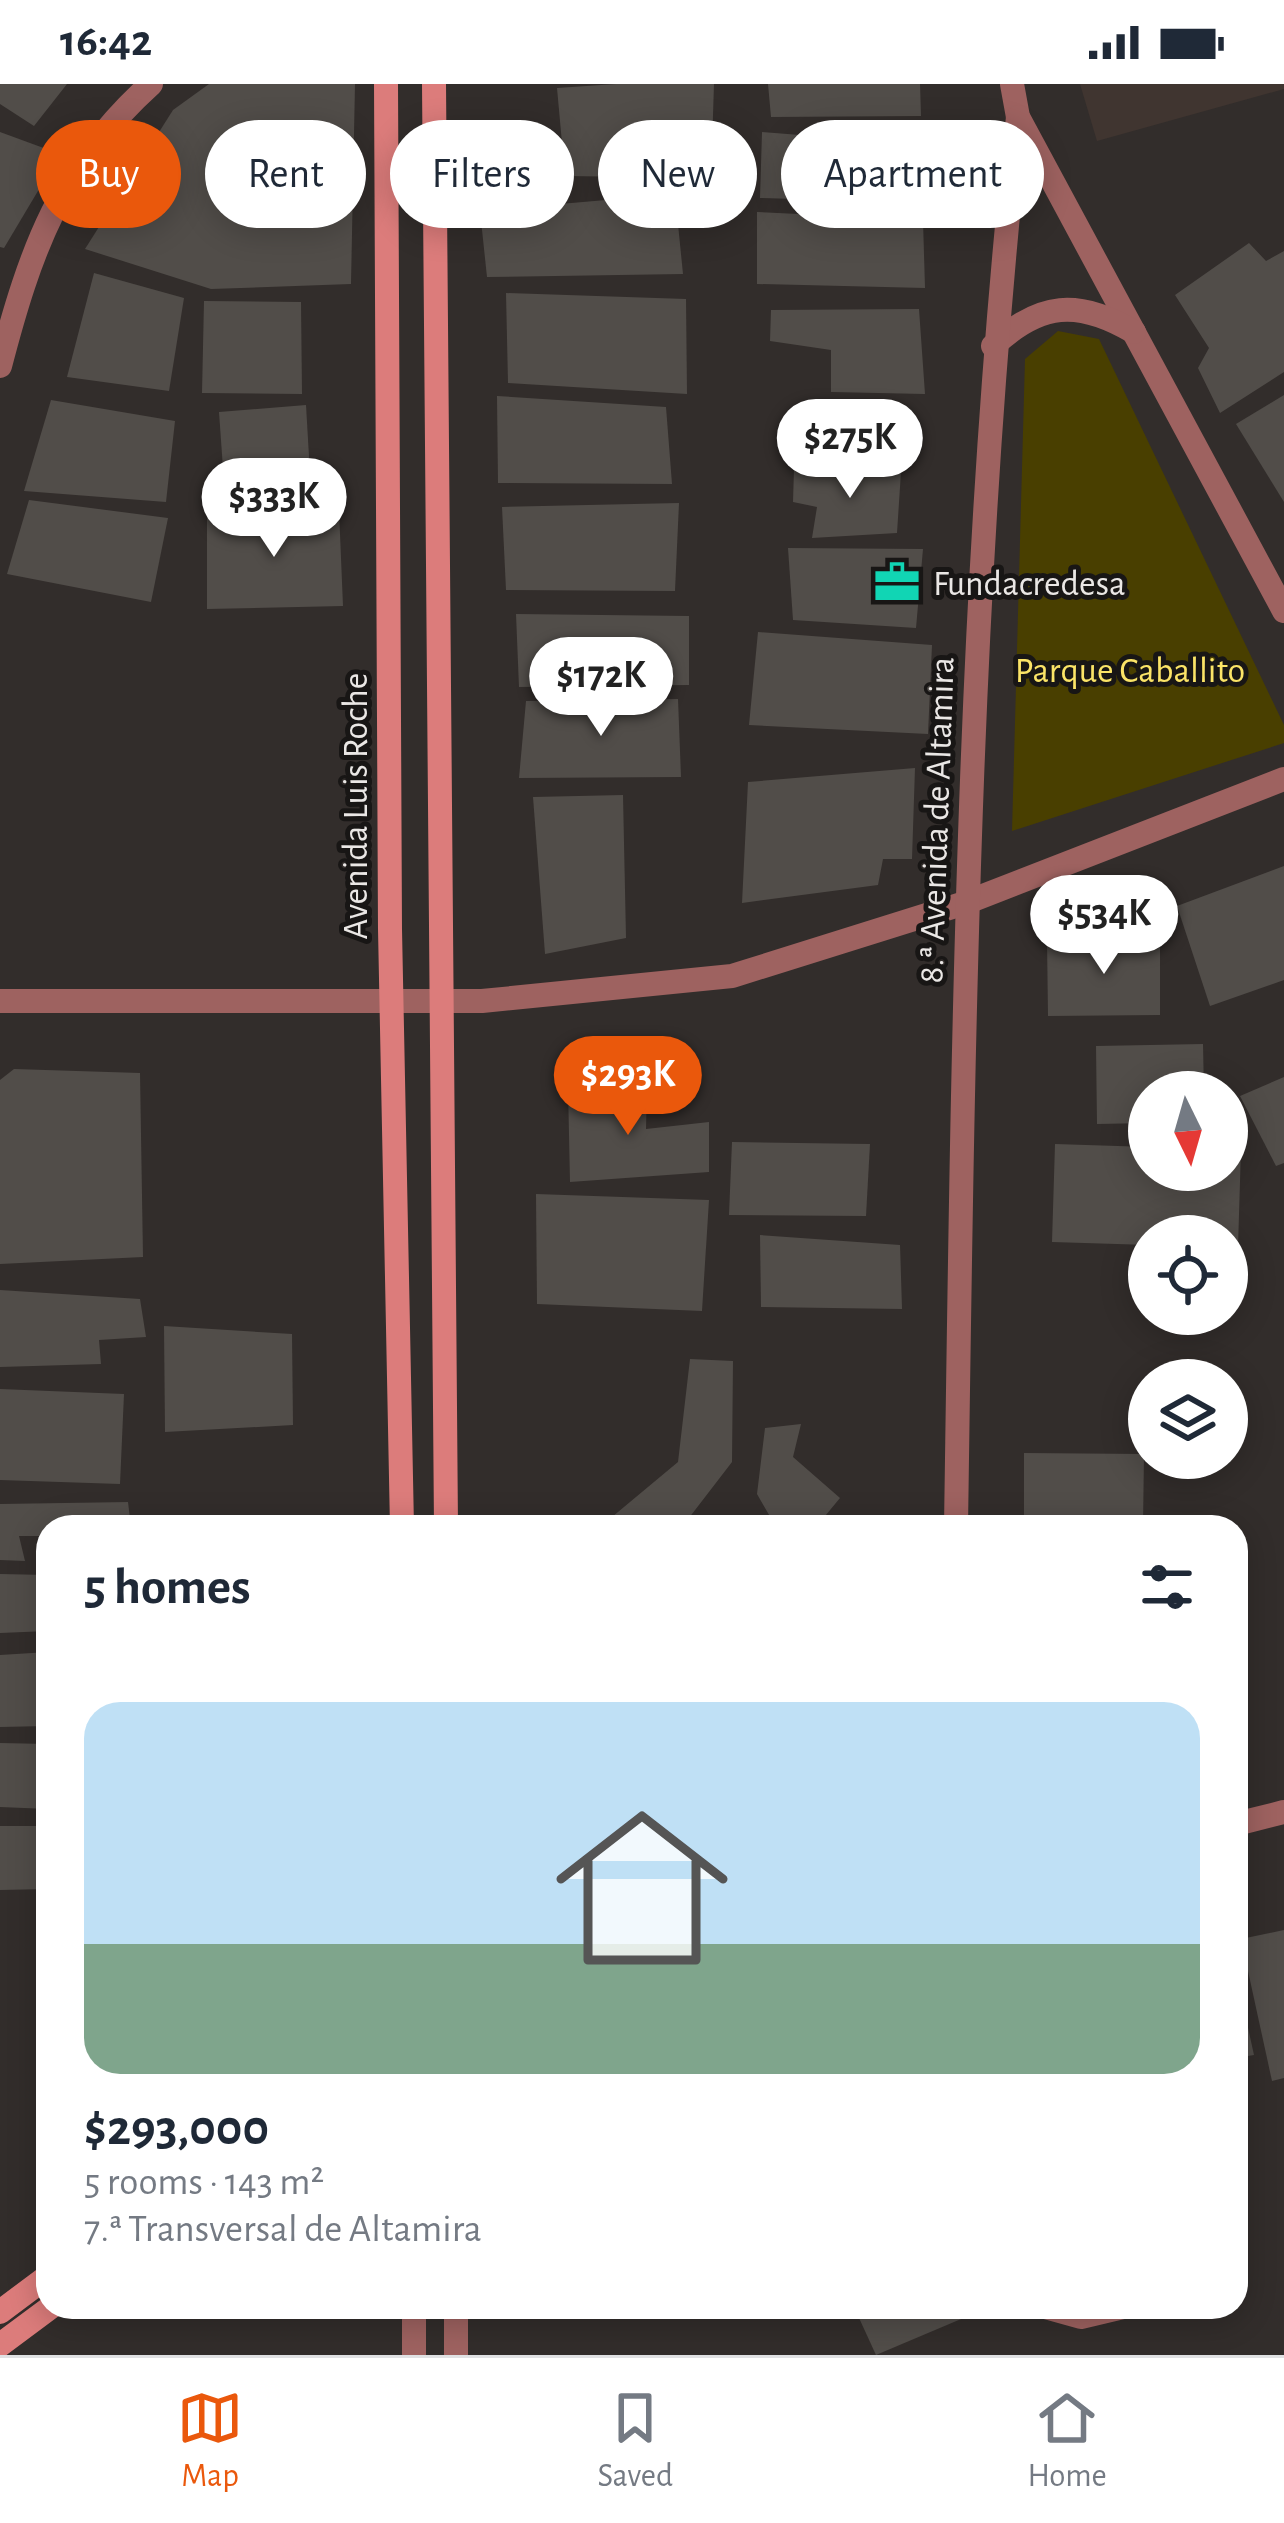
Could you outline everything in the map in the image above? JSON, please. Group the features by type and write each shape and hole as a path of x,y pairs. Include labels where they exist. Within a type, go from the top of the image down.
{"main road":[{"name":"Avenida Luis Roche","path":"386,84 402,1515"},
{"path":"434,84 446,1515"},
{"path":"0,2312 36,2285"},
{"path":"0,2345 36,2318"}],"street":[{"path":"0,366 39,233 65,184 151,84"},
{"path":"1012,84 1018,117 1284,610"},
{"name":"8.ª Avenida de Altamira","path":"956,1515 965,903 993,346 1018,117"},
{"path":"993,346 1028,316 1048,311 1092,313 1134,332"},
{"path":"0,1000 439,1001 630,990 732,976 965,903 1284,779"},
{"path":"1248,1821 1284,1812"},
{"path":"414,2319 414,2355"},
{"path":"456,2319 456,2355"}],"shaded area":[{"path":"1080,84 1284,84 1284,89 1097,141"}],"green space":[{"name":"Parque Caballito","path":"1058,331 1099,339 1284,725 1284,743 1012,831 1025,359"}],"building":[{"path":"0,84 67,84 34,126 0,104"},
{"path":"209,84 355,84 354,120 205,120 205,228 352,228 351,284 211,289 85,249 98,228 181,228 181,120 167,120"},
{"path":"714,84 713,120 598,120 598,176 574,176 574,120 560,120 557,88"},
{"path":"768,84 920,84 921,116 771,117"},
{"path":"0,132 36,145 36,194 4,248 0,247"},
{"path":"762,132 781,133 781,199 760,198"},
{"path":"598,201 598,228 678,228 683,274 487,277 482,228 574,228 574,203"},
{"path":"757,212 781,213 781,228 923,228 925,288 757,284"},
{"path":"1249,243 1266,261 1284,251 1284,372 1220,413 1198,368 1209,348 1175,295"},
{"path":"94,273 184,298 169,391 67,377"},
{"path":"506,293 686,299 687,394 508,383"},
{"path":"204,301 301,302 302,394 202,393"},
{"path":"919,309 925,394 831,392 831,350 770,341 771,310"},
{"path":"1284,395 1284,502 1236,424"},
{"path":"497,396 666,407 672,484 498,483"},
{"path":"51,400 175,421 166,502 24,491"},
{"path":"306,405 311,491 225,497 219,412"},
{"path":"794,469 901,472 897,533 812,538 817,507 793,502"},
{"path":"29,500 168,518 151,602 7,574"},
{"path":"679,503 675,591 506,590 502,507"},
{"path":"339,510 343,606 207,609 207,515"},
{"path":"788,548 923,549 916,628 793,620"},
{"path":"516,614 689,616 689,685 519,687"},
{"path":"758,632 932,645 928,734 749,725"},
{"path":"678,699 681,777 519,778 526,701"},
{"path":"915,768 912,859 883,859 878,885 742,903 748,782"},
{"path":"623,795 626,938 545,954 533,797"},
{"path":"1284,866 1284,980 1210,1006 1177,906"},
{"path":"1160,938 1160,1015 1048,1016 1047,940"},
{"path":"1203,1044 1204,1071 1128,1071 1128,1123 1097,1124 1096,1046"},
{"path":"14,1069 140,1073 143,1257 0,1264 0,1080"},
{"path":"1284,1077 1284,1163 1276,1166 1248,1112 1248,1093"},
{"path":"568,1087 647,1087 646,1129 709,1122 709,1172 570,1182"},
{"path":"732,1142 870,1144 866,1216 729,1215"},
{"path":"1055,1144 1128,1146 1128,1191 1240,1191 1239,1215 1128,1215 1128,1244 1052,1242"},
{"path":"536,1194 709,1200 702,1311 537,1304"},
{"path":"760,1235 900,1245 902,1309 761,1307"},
{"path":"0,1290 140,1299 146,1337 99,1340 101,1364 0,1367"},
{"path":"164,1326 292,1334 293,1425 165,1432"},
{"path":"690,1359 733,1361 732,1462 691,1515 614,1515 678,1462"},
{"path":"0,1389 124,1394 120,1484 0,1480"},
{"path":"801,1424 793,1457 840,1498 826,1515 769,1515 757,1494 765,1428"},
{"path":"1024,1453 1128,1454 1128,1479 1144,1479 1143,1515 1024,1515"},
{"path":"128,1502 130,1515 36,1515 36,1536 19,1536 25,1561 0,1560 0,1504"},
{"path":"0,1574 36,1575 36,1632 0,1633"},
{"path":"36,1653 36,1726 0,1727 0,1655"},
{"path":"0,1743 36,1744 36,1808 0,1807"},
{"path":"0,1826 36,1826 36,1889 0,1890"},
{"path":"1284,1930 1284,2078 1272,2081 1248,1971 1248,1938"},
{"path":"860,2319 961,2319 876,2355"}],"place":[{"name":"Fundacredesa","path":"897,582"}]}
